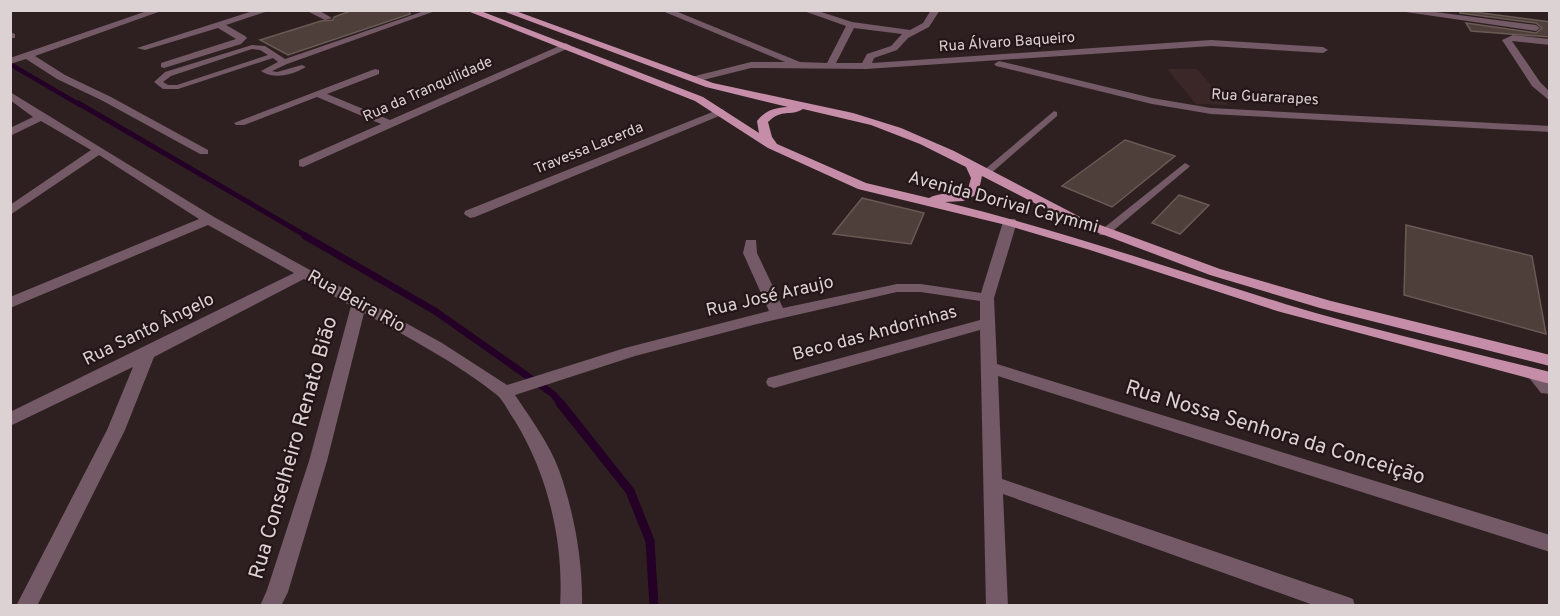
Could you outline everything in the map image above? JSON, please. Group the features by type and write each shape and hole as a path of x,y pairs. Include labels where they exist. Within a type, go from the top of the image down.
{"main road":[{"name":"Avenida Dorival Caymmi","path":"469,10 685,92 772,146 862,186 1010,222 1282,308 1533,374 1548,384"},
{"name":"Avenida Dorival Caymmi","path":"504,10 695,80 741,93 822,108 895,129 939,148 1047,208 1104,233 1256,285 1381,320 1550,361"},
{"path":"772,146 762,128 762,121 766,116 773,111 784,109 822,108"},
{"path":"905,198 947,199 969,195 977,184 971,165"}],"street":[{"path":"10,61 160,10"},
{"path":"142,48 267,10"},
{"path":"309,10 328,18"},
{"path":"664,10 803,66"},
{"path":"805,10 851,25 912,33"},
{"path":"827,18 841,10"},
{"path":"866,66 870,56 894,48 901,43 902,38 926,25 936,10"},
{"path":"1396,10 1536,28"},
{"path":"164,65 238,42 242,38 219,25"},
{"path":"830,66 851,25"},
{"path":"1550,42 1507,40 1536,84 1550,98"},
{"name":"Rua Álvaro Baqueiro","path":"695,80 751,65 866,66 984,60 1211,43 1323,50"},
{"name":"Rua da Tranquilidade","path":"303,163 566,46"},
{"path":"27,57 204,152"},
{"name":"Rua Guararapes","path":"984,60 1152,101 1211,111 1550,129"},
{"path":"240,123 375,72"},
{"path":"318,94 390,123"},
{"name":"Rua Beira Rio","path":"10,95 41,117 99,150 209,220 513,389 549,469 562,515 572,584 571,606"},
{"name":"Travessa Lacerda","path":"470,214 720,112"},
{"path":"10,133 41,117"},
{"path":"10,211 99,150"},
{"path":"10,303 209,220"},
{"path":"998,606 987,298 1010,222"},
{"path":"751,243 750,253 778,314"},
{"name":"Rua Santo Ângelo","path":"10,420 147,354 304,274"},
{"name":"Rua José Araujo","path":"513,389 631,352 778,314 897,288 921,288 987,298"},
{"name":"Rua Conselheiro Renato Bião","path":"270,606 277,592 318,461 359,303"},
{"name":"Beco das Andorinhas","path":"774,382 987,323"},
{"path":"26,606 116,430 147,354"},
{"name":"Rua Nossa Senhora da Conceição","path":"988,367 1550,544"},
{"path":"995,484 1345,606"}],"lane":[{"path":"302,68 277,75 265,71 284,62 432,11"},
{"path":"273,56 178,87 166,87 158,82 168,74 246,48 262,48 284,62"},
{"path":"986,173 1054,114"},
{"path":"1104,233 1185,166"}],"shaded area":[{"path":"1167,69 1197,69 1228,105 1196,104"}],"building":[{"path":"353,10 409,10 410,14 288,55 260,40 321,21 333,20 334,17"},
{"path":"1459,10 1550,22 1550,37 1471,31 1466,23 1536,33 1542,28 1536,23 1460,13"},
{"path":"1125,140 1175,156 1112,207 1062,186"},
{"path":"1179,195 1209,205 1180,234 1152,223"},
{"path":"862,198 924,213 911,244 833,234"},
{"path":"1406,225 1532,256 1546,334 1404,295"}],"waterway":[{"path":"10,64 80,105"},
{"path":"78,103 308,237"},
{"path":"305,236 435,311 553,394 561,404"},
{"path":"560,403 630,491 650,541 654,606"}]}
